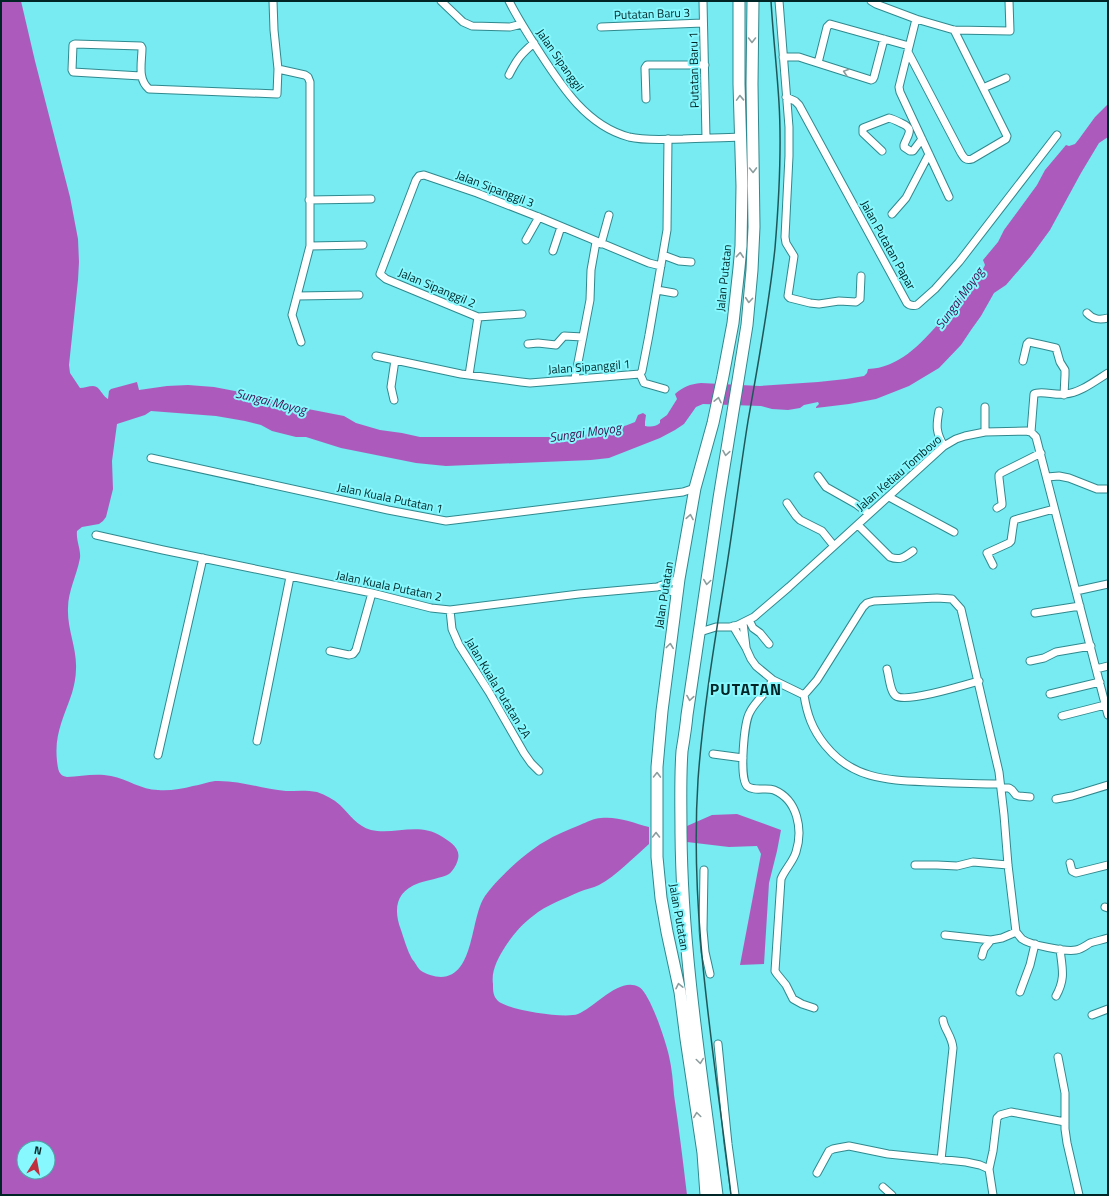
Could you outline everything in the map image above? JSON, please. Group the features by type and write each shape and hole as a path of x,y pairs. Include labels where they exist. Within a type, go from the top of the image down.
{"highway":[{"name":"Jalan Putatan","path":"706,1195 703,1153 680,992 663,914 656,857 657,767 659,729 677,594 695,488 713,423 733,323 741,246 742,186 739,84 746,1"},
{"name":"Jalan Putatan","path":"717,1195 695,1027 685,932 681,855 682,750 732,415 747,325 754,247 752,84 746,1"},
{"path":"686,1039 693,1034 695,1027"},
{"path":"703,1153 705,1134 709,1129"}],"street":[{"path":"142,79 73,72 73,45 140,46 142,48 142,79 149,89 277,94 278,68 273,1"},
{"path":"441,1 463,22 472,26 510,27 522,24"},
{"name":"Jalan Sipanggil","path":"509,1 522,24 565,90 599,124 628,137 668,139 741,137"},
{"name":"Putatan Baru 1","path":"703,1 706,138"},
{"path":"779,1 789,156 785,237 786,243 794,256 789,297 819,304 839,301 856,302 860,299 862,276"},
{"path":"874,2 916,19 954,30 1010,31 1009,1"},
{"path":"916,19 899,87 949,197"},
{"name":"Putatan Baru 3","path":"601,27 703,23"},
{"path":"818,63 827,27 830,24 884,39 909,49 961,153 965,159 968,160 1007,136 954,30"},
{"path":"783,56 799,57 871,80 874,77 884,39"},
{"path":"509,75 522,53 534,43"},
{"path":"646,99 645,68 647,65 705,65"},
{"path":"278,68 305,75 308,77 310,82 310,246 292,315 301,342"},
{"path":"984,88 1006,78"},
{"name":"Jalan Putatan Papar","path":"786,97 795,101 799,105 907,303 913,306 917,305 935,289 959,262 1057,135"},
{"path":"882,151 863,133 862,130 863,128 888,118 892,118 908,126 909,131 904,147 910,151 913,150 922,139"},
{"name":"Jalan Sipanggil 1","path":"376,356 469,375 521,382 640,374 642,371 667,230 668,139"},
{"path":"892,214 906,198 929,154"},
{"name":"Jalan Sipanggil 3","path":"380,274 416,180 419,176 424,175 471,190 539,217 598,243 661,266"},
{"path":"309,200 371,199"},
{"path":"574,378 590,300 591,270 598,243 609,215"},
{"path":"526,240 539,217"},
{"path":"553,251 561,227"},
{"path":"310,246 363,245"},
{"path":"663,255 679,261 691,262"},
{"name":"Jalan Sipanggil 2","path":"380,274 386,279 478,318 469,375"},
{"path":"657,290 674,293"},
{"path":"297,296 359,295"},
{"path":"1087,313 1096,319 1108,318"},
{"path":"478,318 522,314"},
{"path":"528,344 538,343 556,345 564,336 583,337"},
{"path":"1023,361 1027,344 1029,342 1056,348 1060,362 1065,370 1064,395"},
{"path":"394,400 391,387 395,360"},
{"path":"1108,373 1079,390 1064,395 1039,392 1034,394 1030,432 1036,437 1041,453 1054,509 1108,715"},
{"path":"640,374 644,383 647,385 665,389"},
{"path":"985,407 985,432"},
{"path":"939,411 937,429 944,446"},
{"name":"Jalan Ketiau Tombovo","path":"700,632 716,627 733,626 746,622 789,587 944,446 960,438 985,432 1030,432"},
{"path":"997,508 1002,503 999,475 1041,453"},
{"name":"Jalan Kuala Putatan 1","path":"151,458 446,521 687,492 695,488"},
{"path":"818,476 826,487 856,504 869,514"},
{"path":"1047,477 1059,476 1069,478 1097,489 1108,490"},
{"path":"675,493 687,496 693,501"},
{"path":"889,497 954,532"},
{"path":"787,503 800,520 822,531 834,546"},
{"path":"993,565 987,553 1011,541 1014,520 1054,509"},
{"path":"858,525 890,557 900,559 913,551"},
{"name":"Jalan Kuala Putatan 2","path":"96,534 431,608 450,610 579,594 660,586 680,579"},
{"path":"158,755 203,558"},
{"path":"257,741 290,577"},
{"path":"1076,591 1108,584"},
{"path":"660,586 677,594"},
{"path":"330,650 349,655 353,654 356,650 372,594"},
{"path":"804,695 817,680 867,603 874,601 938,598 952,599 961,609 997,762 1016,932 1022,938 1035,944 1074,950 1085,947 1090,943 1108,938"},
{"path":"1035,613 1080,606"},
{"name":"Jalan Kuala Putatan 2A","path":"450,610 452,629 459,645 493,698 524,753 531,763 539,770"},
{"path":"702,616 709,624 716,627"},
{"path":"746,622 760,633 769,644"},
{"path":"746,622 746,648"},
{"path":"733,626 756,666 773,680 804,695"},
{"path":"1030,661 1044,658 1056,652 1091,646"},
{"path":"1096,669 1108,666"},
{"path":"887,669 892,692 900,698 926,694 979,681"},
{"path":"773,680 747,717 744,734 744,774 746,785 753,788 765,788 777,791 788,800 797,814 799,822 797,852 781,878 775,971 786,985 793,999 814,1008"},
{"path":"1050,694 1100,682"},
{"path":"804,695 808,718 816,734 835,757 854,770 875,777 895,780 1000,786 1009,788 1016,795 1030,797"},
{"path":"1062,716 1105,705"},
{"path":"712,754 743,758"},
{"path":"1056,799 1108,786"},
{"path":"915,865 937,864 957,866 973,862 1008,865"},
{"path":"1070,863 1072,871 1076,872 1108,865"},
{"path":"704,870 703,930 705,952 710,974"},
{"path":"945,935 991,940 1002,938 1016,932"},
{"path":"982,956 984,949 991,940"},
{"path":"1020,992 1028,972 1035,944"},
{"path":"1056,996 1062,985 1063,978 1060,949"},
{"path":"1092,1015 1108,1009"},
{"path":"941,1160 953,1048 953,1042 943,1020"},
{"path":"718,1044 728,1144 735,1195"},
{"path":"1058,1057 1065,1093 1067,1143 1079,1195"},
{"path":"993,1195 989,1169 997,1118 1000,1115 1011,1112 1065,1122"},
{"path":"817,1173 829,1151 844,1147 854,1147 888,1154 966,1162 980,1165 989,1169"},
{"path":"884,1187 892,1195"}],"water":[{"name":"Sungai Moyog","path":"1,1 21,1 70,197 78,239 79,262 69,365 70,373 80,388 95,386 108,399 109,391 111,389 137,382 139,390 188,385 214,387 344,416 356,423 380,430 420,437 565,437 592,434 618,428 635,422 638,415 643,413 646,415 645,426 649,427 660,423 660,420 667,415 677,399 675,394 693,384 701,383 760,386 846,379 864,376 868,369 879,368 899,360 916,347 952,310 965,289 981,272 985,265 983,260 998,242 1004,230 1037,185 1045,170 1066,145 1069,146 1075,144 1095,117 1108,104 1108,137 1099,143 1050,230 1031,256 1006,285 994,293 981,316 961,345 939,368 909,386 876,399 816,408 819,404 818,402 788,410 772,409 761,406 703,404 696,407 684,424 675,430 660,438 609,458 446,466 416,463 341,448 306,437 296,437 272,431 261,425 216,416 151,411 145,415 117,424 112,461 113,489 106,517 99,524 82,527 77,531 80,558 68,602 68,616 76,661 76,672 73,690 58,734 56,751 58,769 60,773 67,777 106,775 123,779 152,790 176,790 212,781 224,781 277,790 317,792 335,801 358,823 371,830 389,831 415,829 433,832 441,836 454,845 458,851 458,859 455,867 449,874 411,886 401,896 397,908 399,922 412,959 422,971 439,977 452,974 460,967 466,957 480,906 485,896 512,866 537,846 548,839 590,820 598,818 619,819 649,827 649,844 612,877 599,885 549,905 521,926 502,951 494,969 493,991 498,1001 513,1008 537,1013 571,1015 578,1014 616,989 624,986 632,985 639,987 643,991 648,998 657,1018 669,1056 687,1195 1,1195"},
{"path":"737,814 781,830 769,883 764,964 740,965 761,854 757,846 729,847 687,842 687,826 712,815"}],"railway":[{"path":"731,1195 705,988 700,936 696,832 698,780 706,701 745,440 773,270 775,248 779,194 780,121 771,1"}],"district":[{"name":"PUTATAN","path":"746,689"}]}
